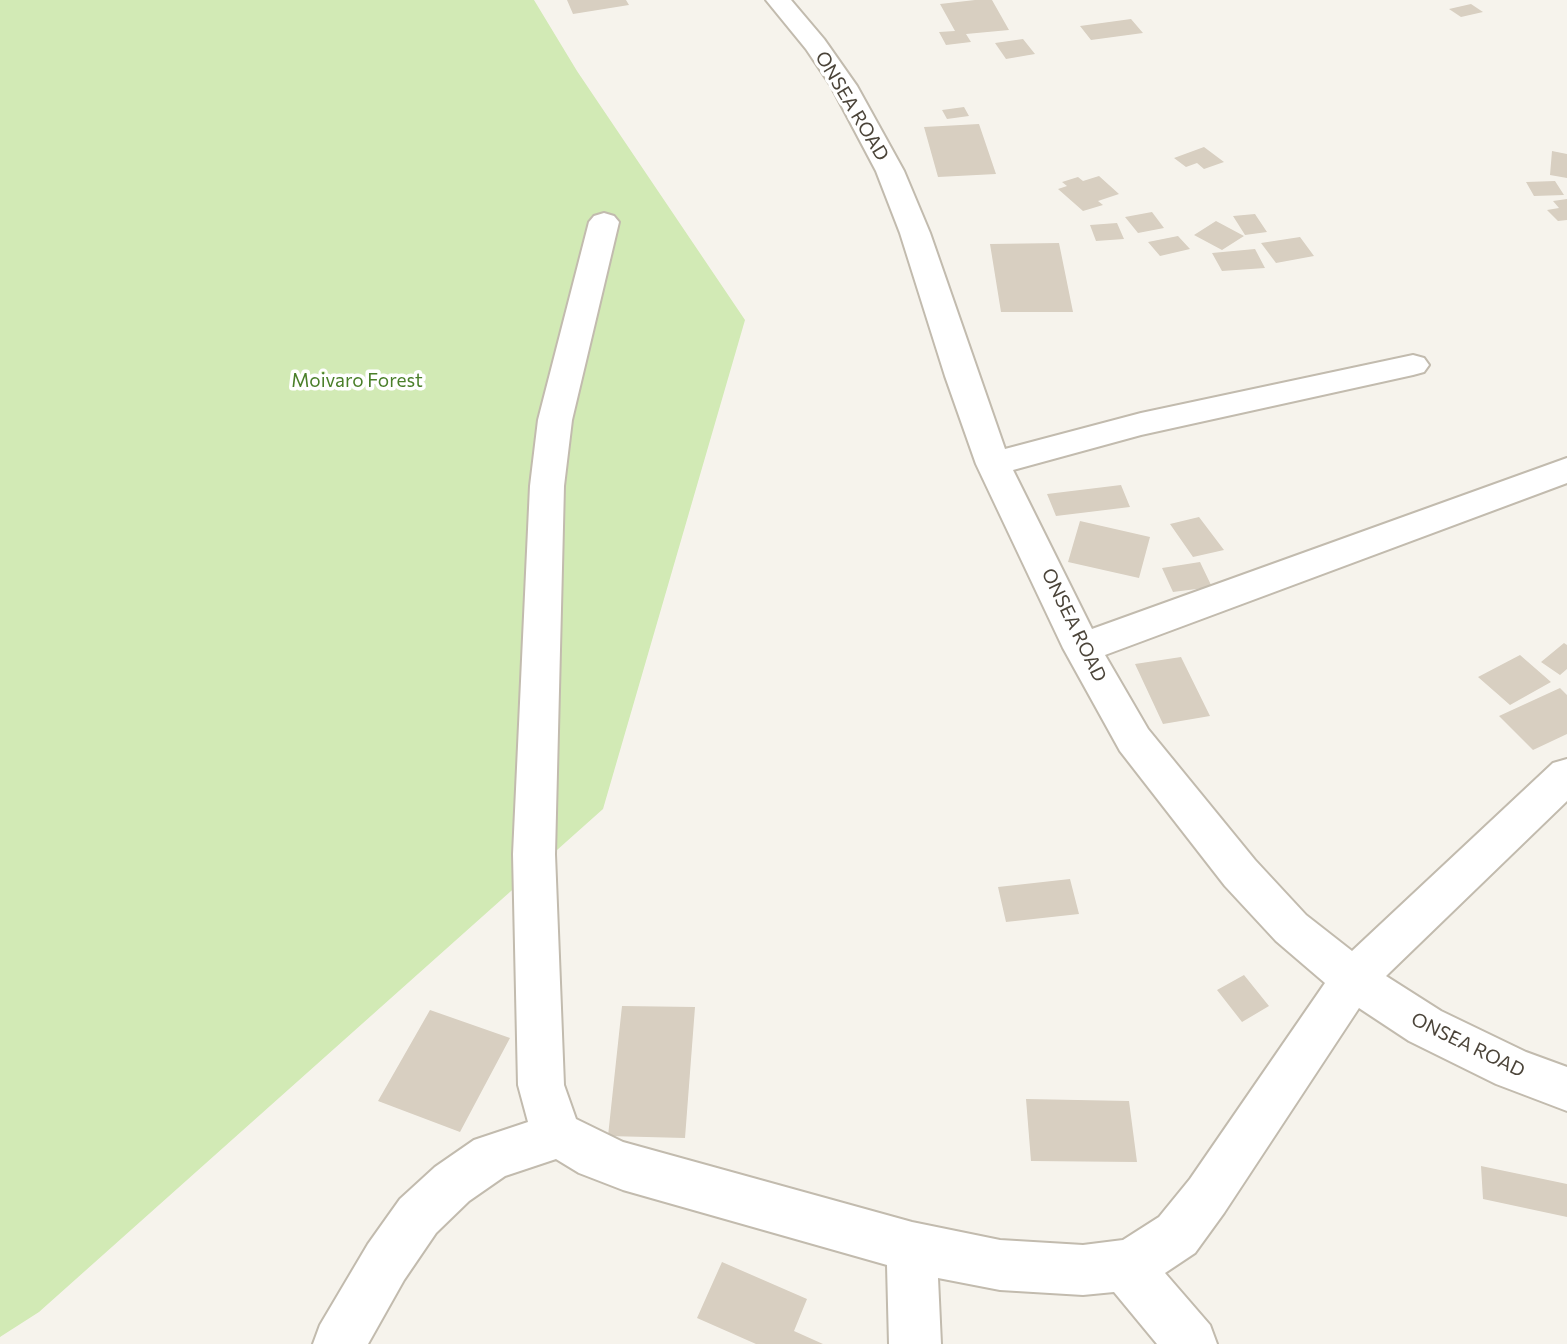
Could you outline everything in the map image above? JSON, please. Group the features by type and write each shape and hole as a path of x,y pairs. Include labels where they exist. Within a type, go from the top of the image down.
{"street":[{"name":"ONSEA ROAD","path":"778,0 815,44 844,86 890,171 915,233 961,376 993,464 1082,648 1134,740 1240,873 1291,928 1353,979 1425,1027 1513,1069 1567,1089"},
{"path":"604,222 555,420 547,486 534,853 541,1085 548,1114 559,1135 596,1156 623,1166 912,1247 1000,1265 1083,1270 1125,1265 1154,1252 1177,1235 1207,1196 1353,979 1567,775"},
{"path":"993,464 1140,424 1413,365"},
{"path":"1082,648 1554,474 1567,502"},
{"path":"339,1344 386,1262 426,1208 452,1184 491,1157 559,1135"},
{"path":"912,1247 915,1344"},
{"path":"1125,1265 1191,1344"}],"green space":[{"name":"Moivaro Forest","path":"0,0 534,0 577,71 745,320 603,809 39,1312 0,1337"}],"building":[{"path":"567,0 626,0 629,5 573,14"},
{"path":"992,0 1009,30 966,34 971,42 946,45 939,32 955,31 940,4"},
{"path":"1471,4 1483,12 1461,17 1449,9"},
{"path":"1131,19 1143,33 1091,40 1080,26"},
{"path":"1023,39 1035,54 1006,59 995,43"},
{"path":"964,107 969,116 947,119 942,110"},
{"path":"979,124 996,174 938,177 924,127"},
{"path":"1204,147 1224,162 1204,169 1197,163 1186,167 1174,158"},
{"path":"1552,151 1567,154 1567,178 1550,175"},
{"path":"1099,176 1119,194 1098,201 1103,205 1083,211 1058,189 1067,186 1062,182 1078,177 1083,181"},
{"path":"1555,181 1564,195 1534,196 1526,182"},
{"path":"1567,199 1567,220 1558,221 1547,210 1559,208 1553,201"},
{"path":"1152,212 1164,228 1138,233 1125,217"},
{"path":"1255,214 1267,232 1245,235 1233,216"},
{"path":"1216,221 1244,236 1222,250 1194,235"},
{"path":"1117,223 1124,239 1096,241 1090,225"},
{"path":"1178,236 1190,249 1160,256 1148,242"},
{"path":"1300,237 1314,256 1276,263 1261,243"},
{"path":"1059,243 1073,312 1001,312 990,244"},
{"path":"1255,249 1265,268 1222,271 1212,253"},
{"path":"1121,485 1130,507 1056,516 1047,494"},
{"path":"1199,517 1224,550 1193,557 1170,524"},
{"path":"1080,521 1150,537 1139,578 1068,562"},
{"path":"1200,562 1212,587 1173,592 1162,568"},
{"path":"1564,643 1567,645 1567,669 1560,675 1541,662"},
{"path":"1520,655 1551,682 1510,705 1478,677"},
{"path":"1181,657 1210,716 1163,724 1135,664"},
{"path":"1560,688 1567,695 1567,734 1533,750 1499,716"},
{"path":"1070,879 1079,914 1006,922 998,887"},
{"path":"1244,975 1269,1006 1242,1022 1217,990"},
{"path":"622,1006 695,1007 685,1138 608,1136"},
{"path":"430,1010 510,1038 460,1132 378,1101"},
{"path":"1026,1099 1129,1101 1137,1162 1031,1161"},
{"path":"1481,1166 1567,1184 1567,1217 1483,1199"},
{"path":"722,1262 807,1299 794,1331 823,1344 756,1344 697,1318"}]}
